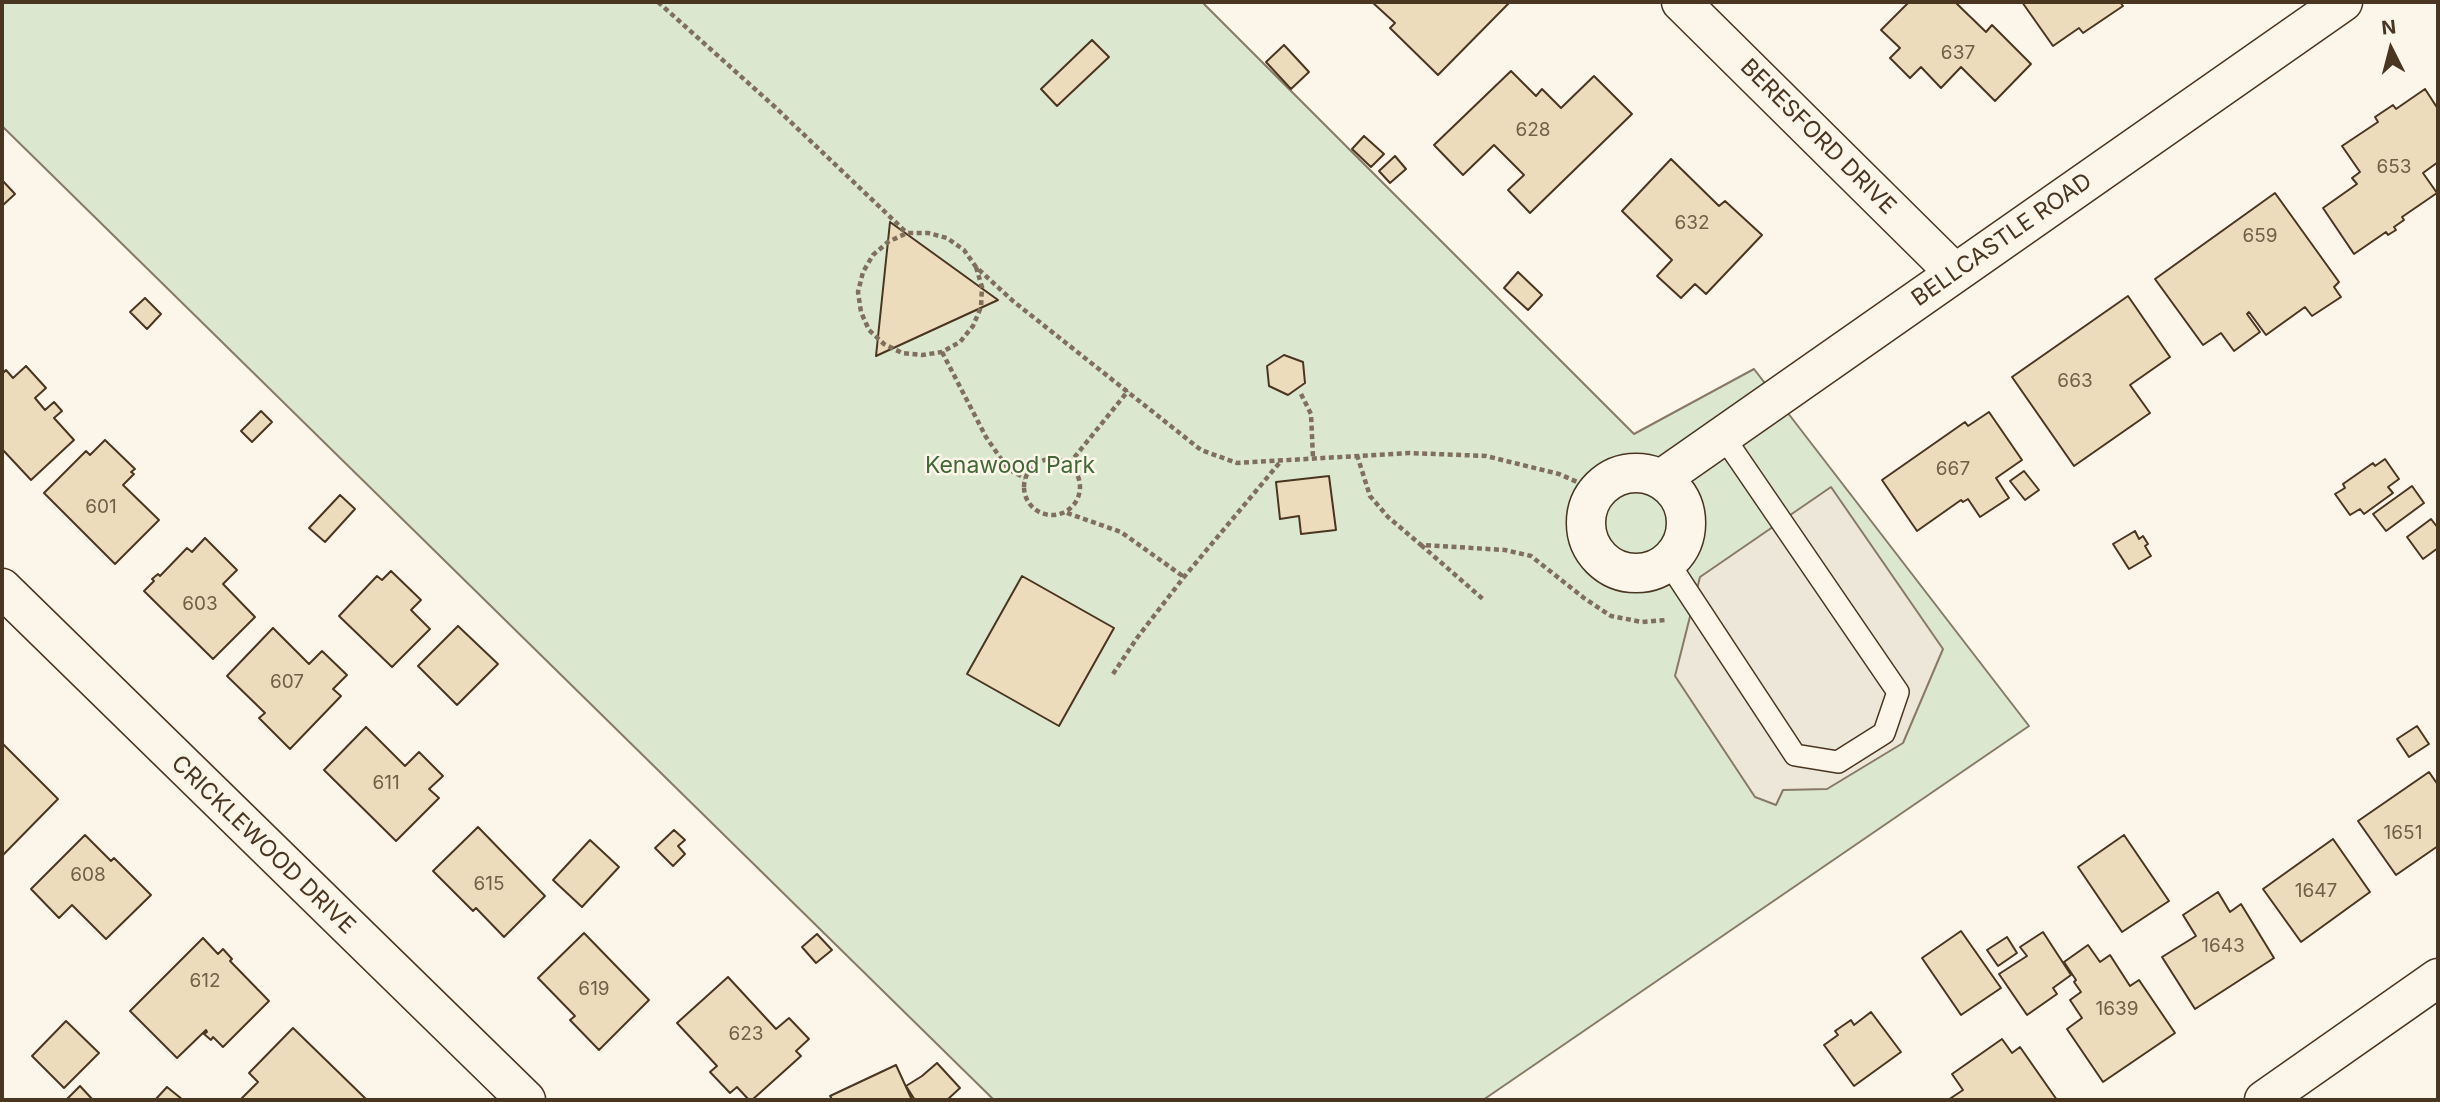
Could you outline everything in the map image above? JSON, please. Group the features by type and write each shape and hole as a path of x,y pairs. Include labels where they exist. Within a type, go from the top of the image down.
{"street":[{"name":"BERESFORD DRIVE","path":"1681,2 1955,273"},
{"name":"BELLCASTLE ROAD","path":"1661,479 2343,2"},
{"path":"1634,472 1661,479 1674,489 1683,503 1685,535 1679,550 1668,562 1653,570 1637,573 1621,571 1606,563 1595,552 1588,536 1586,520 1590,504 1598,491 1619,475 1634,472"},
{"name":"CRICKLEWOOD DRIVE","path":"2,588 526,1100"},
{"path":"2284,1095 2438,978"}],"lane":[{"path":"1668,562 1795,755 1838,762 1884,733 1898,692 1723,436"}],"path":[{"path":"658,2 775,107 907,233"},
{"path":"976,267 982,287 981,307 973,326 960,342 942,352 922,355 902,353 884,344 869,330 861,312 858,292 863,271 873,254 888,242 907,233 928,233 947,238 964,250 976,267 1013,301 1201,450 1237,463 1409,453 1486,456 1559,474 1598,491"},
{"path":"942,352 971,403 986,437 1008,469 1025,478"},
{"path":"1069,464 1128,391"},
{"path":"1301,394 1311,414 1313,458"},
{"path":"1357,455 1370,496 1388,517 1484,600"},
{"path":"1066,512 1078,498 1079,480 1069,464 1053,458 1044,460 1029,470 1025,478 1025,497 1030,506 1046,515 1066,512 1121,532 1184,577"},
{"path":"1113,674 1184,577 1281,460"},
{"path":"1421,545 1505,550 1531,556 1611,616 1642,622 1668,620 1698,608"}],"green space":[{"name":"Kenawood Park","path":"2,2 1202,2 1634,434 1754,369 2029,726 1483,1100 994,1100 2,126"}],"shaded area":[{"path":"1831,487 1943,649 1903,743 1827,789 1783,790 1776,805 1755,797 1675,676 1700,577"}],"building":[{"path":"1372,2 1510,2 1438,75 1390,28 1395,23"},
{"path":"1909,2 1955,2 1986,32 1992,25 2031,64 1995,101 1961,67 1941,88 1921,67 1910,78 1890,58 1900,48 1881,30"},
{"path":"2022,2 2120,2 2123,6 2083,33 2079,28 2053,46"},
{"path":"1092,40 1109,57 1057,106 1041,89"},
{"path":"1284,45 1309,72 1291,89 1266,62"},
{"path":"1511,71 1536,96 1542,89 1561,108 1594,76 1632,114 1530,213 1508,190 1524,175 1494,145 1463,175 1434,145"},
{"path":"2425,89 2438,109 2438,162 2423,173 2437,193 2402,217 2404,220 2394,227 2396,230 2388,235 2386,232 2354,254 2323,208 2357,184 2352,178 2360,172 2342,146 2378,122 2375,117 2393,105 2396,109"},
{"path":"1364,136 1384,154 1371,167 1352,149"},
{"path":"1395,156 1406,169 1390,183 1379,171"},
{"path":"1671,159 1719,206 1725,201 1762,235 1706,294 1695,284 1681,298 1657,276 1672,260 1622,211"},
{"path":"2,180 15,194 2,206"},
{"path":"2275,193 2339,282 2334,287 2341,297 2312,316 2305,307 2266,335 2249,312 2247,314 2260,332 2234,351 2221,333 2203,345 2155,279"},
{"path":"890,222 998,300 876,356"},
{"path":"1518,272 1542,295 1528,310 1504,288"},
{"path":"2128,296 2170,357 2130,385 2150,413 2074,466 2012,377"},
{"path":"145,298 161,314 147,329 130,312"},
{"path":"1284,355 1303,362 1305,383 1288,395 1269,386 1267,366"},
{"path":"26,366 46,388 35,398 45,410 54,402 62,411 54,418 74,440 31,480 2,449 2,374 6,370 13,378"},
{"path":"261,411 272,422 252,442 241,431"},
{"path":"1989,412 2022,460 1996,478 2009,498 1980,517 1968,499 1963,502 1961,500 1917,531 1882,480 1965,422 1968,426"},
{"path":"105,440 135,469 131,472 134,474 123,485 159,520 115,564 44,493 86,451 90,455"},
{"path":"2385,459 2399,479 2388,487 2393,493 2364,514 2360,509 2350,515 2335,494 2345,488 2343,484 2373,463 2375,466"},
{"path":"2024,471 2039,490 2025,500 2010,481"},
{"path":"1329,476 1336,530 1301,534 1299,516 1280,519 1276,482"},
{"path":"2412,486 2424,503 2386,531 2373,514"},
{"path":"340,495 355,509 325,542 309,528"},
{"path":"2431,519 2438,528 2438,548 2423,559 2407,537"},
{"path":"2135,531 2139,539 2143,536 2151,556 2129,569 2113,544"},
{"path":"205,538 237,570 223,584 255,617 213,659 144,591 154,581 152,579 158,574 160,576 187,548 192,552"},
{"path":"391,571 421,600 411,610 430,629 392,667 339,616 377,576 382,580"},
{"path":"1022,576 1114,628 1059,726 967,674"},
{"path":"458,626 498,664 457,705 418,666"},
{"path":"273,628 309,664 322,651 347,675 333,689 341,696 290,749 259,718 265,713 227,676"},
{"path":"2417,726 2429,744 2409,757 2397,739"},
{"path":"366,727 405,766 419,752 443,776 429,789 439,798 396,841 324,770"},
{"path":"2,743 58,799 2,856"},
{"path":"2429,772 2438,785 2438,846 2396,875 2358,821"},
{"path":"478,827 545,896 504,937 476,908 473,911 433,871"},
{"path":"674,830 685,840 678,846 685,854 673,866 655,848"},
{"path":"85,835 111,861 114,858 151,895 106,939 72,905 59,918 31,889"},
{"path":"2124,835 2169,901 2122,932 2078,867"},
{"path":"2333,839 2370,892 2301,942 2263,889"},
{"path":"590,840 619,867 582,907 553,880"},
{"path":"2218,892 2230,912 2241,904 2274,958 2195,1009 2162,957 2196,936 2183,915"},
{"path":"1961,931 2001,988 1961,1015 1922,958"},
{"path":"2043,932 2071,975 2053,988 2057,994 2027,1015 1999,974 2027,956 2020,947"},
{"path":"584,933 649,1000 599,1050 570,1020 575,1016 538,978"},
{"path":"817,934 832,950 816,963 802,947"},
{"path":"2007,937 2017,953 1998,966 1987,950"},
{"path":"203,938 218,954 223,949 232,959 230,961 269,1001 223,1047 213,1037 211,1040 204,1034 206,1030 177,1058 130,1011"},
{"path":"2088,945 2100,962 2110,955 2130,986 2139,980 2175,1033 2103,1082 2067,1029 2082,1018 2070,1000 2081,992 2064,962"},
{"path":"728,977 776,1029 789,1018 809,1039 796,1051 801,1056 752,1100 737,1087 730,1093 710,1072 717,1066 677,1023"},
{"path":"1871,1012 1901,1052 1854,1086 1824,1045 1838,1035 1835,1031 1851,1020 1854,1025"},
{"path":"66,1021 99,1053 64,1088 32,1056"},
{"path":"293,1028 367,1100 240,1100 258,1082 249,1073"},
{"path":"2002,1039 2012,1053 2020,1047 2057,1100 1948,1100 1963,1090 1952,1074"},
{"path":"937,1063 960,1088 947,1100 915,1100 906,1086"},
{"path":"896,1065 912,1100 830,1100 830,1096"},
{"path":"80,1086 93,1100 66,1100"},
{"path":"167,1087 183,1100 155,1100"}]}
